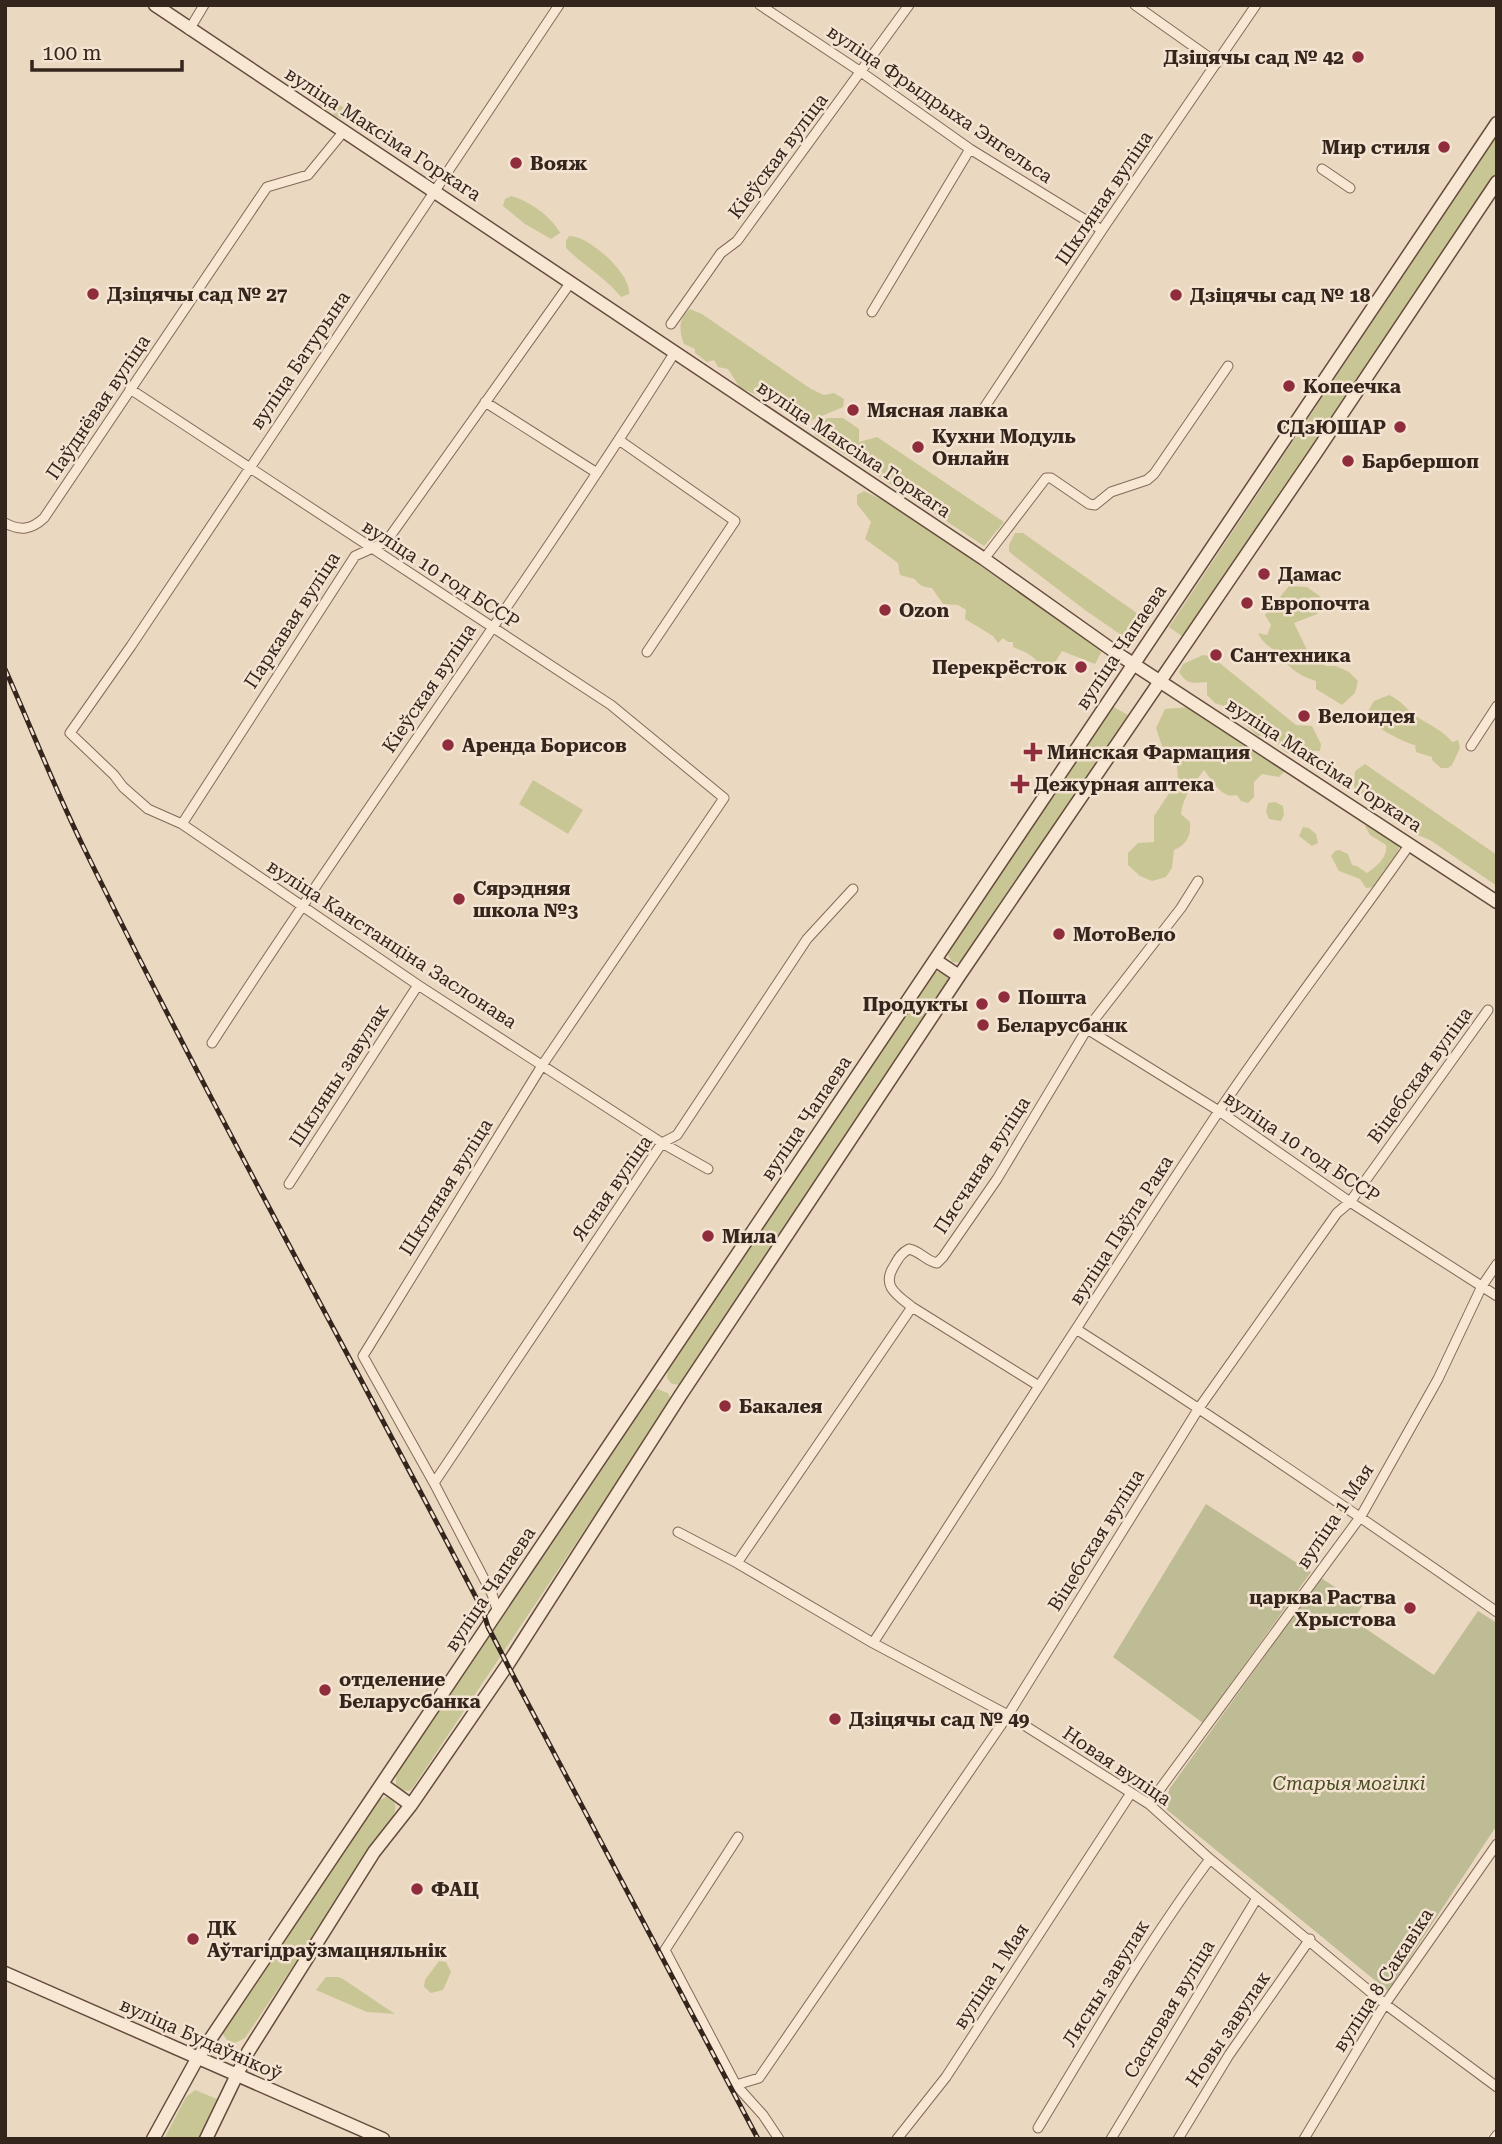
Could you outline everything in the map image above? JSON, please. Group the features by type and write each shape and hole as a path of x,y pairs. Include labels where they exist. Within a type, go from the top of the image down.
{"main road":[{"name":"вуліца Максіма Горкага","path":"143,5 189,30"},
{"name":"вуліца Максіма Горкага","path":"155,5 984,559 1133,663 1497,902"},
{"name":"вуліца Чапаева","path":"153,2139 197,2059 1497,123"},
{"path":"206,2139 248,2052 374,1852 411,1805 508,1664 748,1292 1497,181"},
{"path":"935,960 959,976"},
{"path":"382,1784 411,1805"},
{"name":"вуліца Будаўнікоў","path":"5,1973 383,2139"}],"street":[{"path":"189,30 204,5"},
{"name":"вуліца Батурына","path":"70,733 131,646 559,5"},
{"name":"вуліца Фрыдрыха Энгельса","path":"760,5 970,149 1102,229"},
{"name":"Кіеўская вуліца","path":"671,324 721,253 737,240 909,5"},
{"path":"1135,5 1217,63"},
{"name":"Шкляная вуліца","path":"982,411 1102,229 1256,5"},
{"name":"Паўднёвая вуліца","path":"5,523 16,529 27,528 37,525 44,518 267,187 308,175 344,131"},
{"path":"872,312 970,149"},
{"path":"1322,169 1350,188"},
{"name":"Паркавая вуліца","path":"182,824 355,556 386,542 571,282"},
{"name":"Кіеўская вуліца","path":"212,1043 300,906 620,440 675,352"},
{"path":"984,559 1046,478 1051,478 1089,504 1095,505 1111,492 1147,480 1154,474 1228,366"},
{"name":"вуліца 10 год БССР","path":"130,389 611,705 724,798"},
{"path":"485,402 597,473"},
{"path":"620,440 735,521 647,652"},
{"path":"1471,746 1497,706"},
{"name":"вуліца Канстанціна Заслонава","path":"70,733 114,775 122,787 148,809 182,824 418,985 662,1143 708,1168"},
{"name":"Шкляная вуліца","path":"498,1612 492,1594 434,1483 363,1356 543,1064 724,798"},
{"name":"вуліца Паўла Рака","path":"873,1643 1219,1111 1301,991 1348,934 1409,844"},
{"name":"Пясчаная вуліца","path":"912,1307 893,1292 888,1282 890,1271 902,1253 909,1249 937,1263 943,1257 998,1179 1087,1029 1181,908 1198,881"},
{"name":"Ясная вуліца","path":"434,1483 662,1143 677,1135 807,939 853,889"},
{"name":"Шкляны завулак","path":"289,1184 418,985"},
{"name":"Віцебская вуліца","path":"736,2085 760,2078 1008,1715 1199,1408 1337,1213 1350,1202 1488,1010"},
{"name":"вуліца 10 год БССР","path":"1087,1029 1219,1111 1350,1202 1497,1296"},
{"name":"вуліца 1 Мая","path":"1149,1804 1361,1516 1438,1379 1482,1286 1497,1264"},
{"path":"737,1563 912,1307 1039,1386"},
{"path":"1076,1329 1361,1516 1496,1611"},
{"name":"Новая вуліца","path":"678,1532 737,1563 873,1643 1008,1715 1149,1804 1210,1859 1385,2004 1497,2087"},
{"name":"вуліца 1 Мая","path":"897,2139 946,2077 1131,1793"},
{"path":"738,1837 665,1950 736,2085 763,2115 779,2139"},
{"name":"вуліца 8 Сакавіка","path":"1304,2139 1385,2004 1497,1844"},
{"name":"Лясны завулак","path":"1038,2128 1161,1928 1210,1859"},
{"name":"Сасновая вуліца","path":"1111,2139 1257,1898"},
{"name":"Новы завулак","path":"1178,2139 1229,2055 1310,1940"}],"shaded area":[{"path":"326,95 335,98 336,103 349,110 349,116 345,119 334,116 333,111 323,109 320,104 322,97"},
{"path":"1497,135 1497,175 1186,639 1169,627"},
{"path":"511,196 539,210 560,233 551,239 525,224 503,206 505,199"},
{"path":"569,236 587,242 607,257 624,276 629,294 621,297 566,248"},
{"path":"690,309 702,314 811,389 824,395 834,393 844,399 843,407 803,424 768,399 740,388 728,369 718,367 714,360 707,362 695,353 695,349 684,344 681,325 683,317"},
{"path":"827,418 843,418 859,429 859,442 877,437 1004,522 984,546 814,434"},
{"path":"864,491 885,501 1103,649 1095,664 1062,651 1046,677 1036,660 1013,647 1013,642 1003,638 998,643 993,636 965,619 966,610 958,605 943,604 932,588 900,575 898,563 865,539 871,522 857,504 857,495"},
{"path":"1015,533 1023,533 1141,616 1124,637 1013,555 1009,551 1009,545"},
{"path":"1289,586 1307,587 1328,602 1317,614 1294,623 1308,652 1326,666 1336,666 1349,672 1358,681 1355,693 1342,705 1316,689 1316,681 1290,667 1258,633 1267,635 1271,625 1265,615"},
{"path":"1203,655 1211,656 1296,725 1312,726 1321,744 1320,751 1294,754 1286,752 1268,736 1258,736 1235,716 1232,709 1215,703 1207,695 1207,682 1194,683 1185,679 1179,672 1183,664"},
{"path":"1389,695 1452,742 1458,740 1460,748 1452,765 1441,768 1432,757 1416,752 1415,745 1392,736 1373,723 1367,713 1374,701"},
{"path":"1112,706 1128,715 963,963 952,962 946,951"},
{"path":"1189,707 1264,752 1285,771 1279,777 1262,774 1254,782 1254,797 1248,803 1241,801 1237,795 1231,796 1222,792 1204,770 1182,808 1181,814 1190,822 1187,839 1174,850 1172,868 1166,877 1152,881 1140,876 1128,865 1128,853 1138,843 1154,842 1154,816 1178,780 1173,754 1162,746 1156,728 1165,709"},
{"path":"1365,764 1497,855 1497,886 1430,840 1418,835 1418,827 1415,824 1407,825 1381,802 1370,802 1354,787 1355,771"},
{"path":"533,780 583,810 568,834 519,804"},
{"path":"1275,802 1283,806 1284,815 1281,821 1269,819 1266,812 1268,803"},
{"path":"1371,824 1393,837 1399,847 1398,853 1375,887 1366,888 1360,879 1339,871 1331,856 1339,850 1348,854 1352,865 1367,873 1374,868 1383,858 1386,845 1370,835 1365,826"},
{"path":"1303,827 1316,834 1318,843 1312,846 1299,836"},
{"path":"935,972 942,972 949,979 682,1385 672,1384 667,1378 668,1368"},
{"path":"657,1389 668,1393 668,1405 412,1789 401,1790 396,1785 396,1775 650,1393"},
{"path":"386,1797 393,1801 396,1807 390,1822 245,2038 235,2043 227,2040 222,2033 247,1992 379,1800"},
{"path":"439,1961 446,1962 451,1972 443,1990 431,1993 424,1987 425,1980"},
{"path":"326,1977 343,1979 395,2014 367,2012 316,1990"},
{"path":"195,2090 217,2099 218,2103 202,2139 164,2139 186,2097"}],"green space":[{"path":"1206,1504 1311,1572 1203,1723 1113,1657"},
{"name":"Старыя могілкі","path":"1321,1578 1363,1605 1353,1620 1434,1675 1478,1611 1497,1623 1497,1825 1388,1991 1166,1809 1165,1801 1170,1788"}],"railway":[{"path":"5,669 72,822 130,941 758,2139"}],"place":[{"name":"Дзіцячы сад № 42","path":"1358,57"},
{"name":"Мир стиля","path":"1444,147"},
{"name":"Вояж","path":"516,163"},
{"name":"Дзіцячы сад № 27","path":"93,294"},
{"name":"Дзіцячы сад № 18","path":"1176,295"},
{"name":"Копеечка","path":"1289,386"},
{"name":"Мясная лавка","path":"853,410"},
{"name":"СДзЮШАР","path":"1400,427"},
{"name":"Кухни Модуль Онлайн","path":"918,447"},
{"name":"Барбершоп","path":"1348,461"},
{"name":"Дамас","path":"1264,574"},
{"name":"Европочта","path":"1247,603"},
{"name":"Ozon","path":"885,610"},
{"name":"Сантехника","path":"1216,655"},
{"name":"Перекрёсток","path":"1081,667"},
{"name":"Велоидея","path":"1304,716"},
{"name":"Аренда Борисов","path":"448,745"},
{"name":"Минская Фармация","path":"1033,752"},
{"name":"Дежурная аптека","path":"1020,784"},
{"name":"Сярэдняя школа №3","path":"459,899"},
{"name":"МотоВело","path":"1059,934"},
{"name":"Пошта","path":"1004,997"},
{"name":"Продукты","path":"982,1004"},
{"name":"Беларусбанк","path":"983,1025"},
{"name":"Мила","path":"708,1236"},
{"name":"Бакалея","path":"725,1406"},
{"name":"царква Раства Хрыстова","path":"1410,1608"},
{"name":"отделение Беларусбанка","path":"325,1690"},
{"name":"Дзіцячы сад № 49","path":"835,1719"},
{"name":"ФАЦ","path":"417,1889"},
{"name":"ДК Аўтагідраўзмацняльнік","path":"193,1939"}]}
